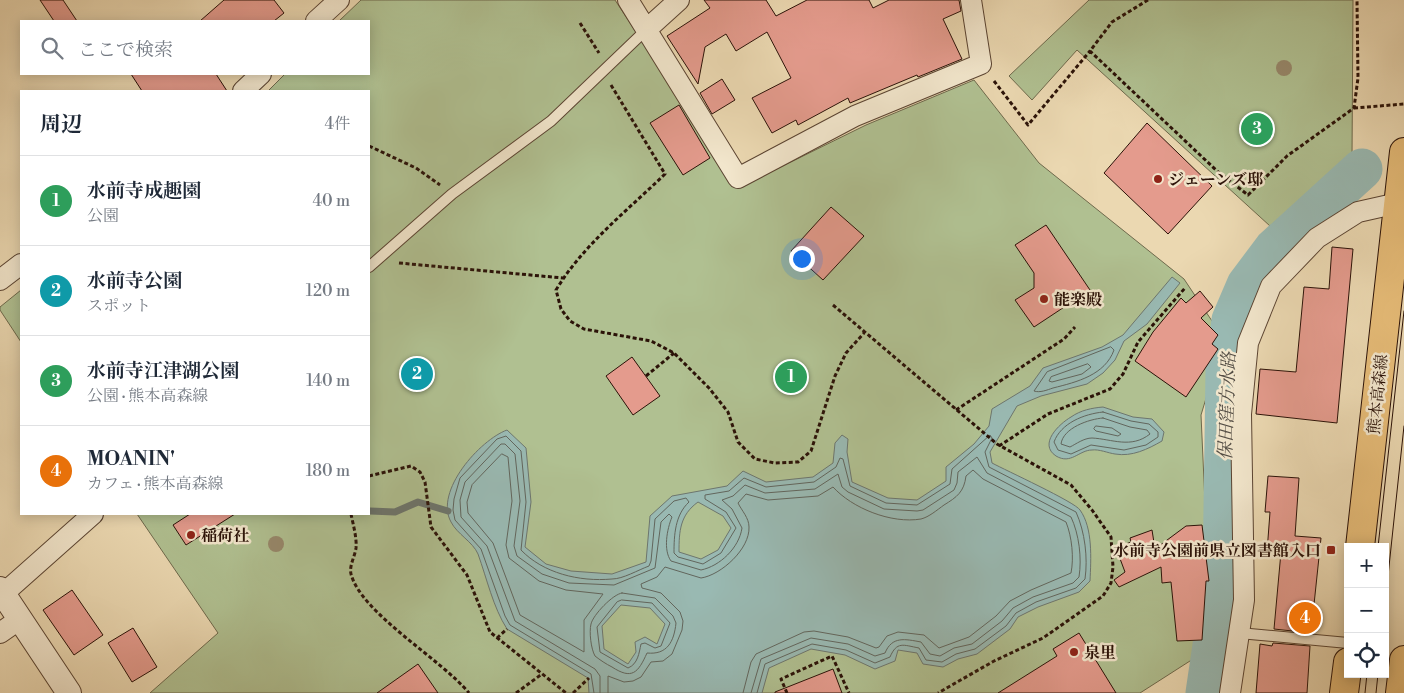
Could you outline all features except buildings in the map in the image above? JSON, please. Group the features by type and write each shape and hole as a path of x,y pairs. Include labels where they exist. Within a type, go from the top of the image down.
{"main road":[{"name":"熊本高森線","path":"1360,543 1404,152"},
{"path":"1400,693 1404,660"},
{"path":"1344,693 1346,678"}],"street":[{"path":"317,20 339,0"},
{"path":"628,0 738,178 855,116 981,64 971,0"},
{"path":"647,29 679,0"},
{"path":"243,90 260,75"},
{"path":"1230,693 1244,600 1241,414 1248,343 1271,286 1317,238 1358,212 1398,203"},
{"path":"0,280 20,265"},
{"path":"69,693 2,592 92,515"},
{"path":"0,633 20,620"}],"lane":[{"path":"372,264 452,194 551,121 647,29"},
{"path":"1239,633 1344,643"}],"path":[{"path":"981,64 1028,124 1112,22 1148,0"},
{"path":"1354,108 1358,78 1357,0"},
{"path":"580,23 665,174 596,240 563,278 556,290 561,309 570,321 584,329 651,341 674,353 709,388 728,412 738,442 755,460 775,463 798,462 811,451 835,376 846,353 864,333"},
{"path":"1090,51 1217,171 1248,195 1287,156 1354,108 1404,104"},
{"path":"370,146 416,168 452,194"},
{"path":"372,264 563,278"},
{"path":"998,445 1048,414 1110,388 1123,374 1138,342 1185,288"},
{"path":"833,305 998,445 1071,485 1111,537 1113,567 1111,583 1103,596 1042,638 994,661 938,693"},
{"path":"956,410 1064,339 1075,327"},
{"path":"646,376 674,353"},
{"path":"370,476 411,466 420,472 426,482 431,526 437,538 467,575 487,625 496,638 566,693"},
{"path":"351,515 356,547 350,572 360,594 396,628 440,664 469,693"},
{"path":"496,638 507,629"},
{"path":"787,693 781,679 832,656 849,693"},
{"path":"516,693 542,674"},
{"path":"573,693 589,678"}],"green space":[{"path":"361,0 615,0 738,188 866,125 974,80 1039,163 1184,279 1224,339 1201,415 1205,503 1213,576 1204,652 1140,693 150,693 218,633 138,515 370,515 370,90 269,90 284,75 370,75 370,20 340,20"},
{"path":"1089,0 1353,0 1352,157 1270,226 1077,50 1032,100 1009,76"},
{"path":"20,291 20,340 0,310 0,307"}],"water":[{"path":"1172,277 1180,283 1147,324 1124,341 1115,360 1103,373 1087,384 1041,396 1017,406 990,452 992,463 1053,493 1080,510 1089,535 1091,554 1090,581 1079,592 1038,607 1018,617 1010,629 977,654 958,659 943,667 923,664 917,653 898,650 895,661 875,669 845,655 811,649 769,668 762,693 589,693 588,678 507,629 494,602 476,550 451,522 447,510 454,482 462,468 484,444 507,430 526,448 531,502 525,547 546,564 571,571 612,574 646,562 650,516 672,496 727,486 743,471 766,482 813,477 833,463 835,443 842,435 848,439 847,452 852,482 888,498 917,500 946,481 946,467 974,444 989,426 992,409 1030,386 1043,368 1102,347 1123,335","holes":["698,502 723,516 731,528 718,550 701,559 679,552 679,537 684,518 687,512","621,605 650,608 665,624 657,644 645,637 635,642 636,652 628,664 604,649 602,626"]},
{"path":"1103,407 1133,417 1152,419 1164,432 1162,441 1134,453 1121,455 1092,450 1066,459 1056,456 1051,451 1049,446 1050,440 1061,424 1079,413"}],"waterway":[{"name":"保田窪方水路","path":"1206,693 1223,578 1226,369 1232,320 1247,285 1274,249 1362,169"},
{"path":"370,511 395,512 418,502 448,511"}],"tram line":[{"path":"1378,543 1404,311"},
{"path":"1387,588 1404,426"},
{"path":"1365,693 1367,678"},
{"path":"1376,693 1378,678"}],"place":[{"name":"水前寺江津湖公園","path":"1257,129"},
{"name":"ジェーンズ邸","path":"1158,179"},
{"name":"能楽殿","path":"1044,299"},
{"name":"水前寺公園","path":"417,374"},
{"name":"水前寺成趣園","path":"791,377"},
{"name":"稲荷社","path":"191,535"},
{"name":"水前寺公園前県立図書館入口","path":"1331,550"},
{"name":"MOANIN'","path":"1305,618"},
{"name":"泉里","path":"1074,652"}]}
